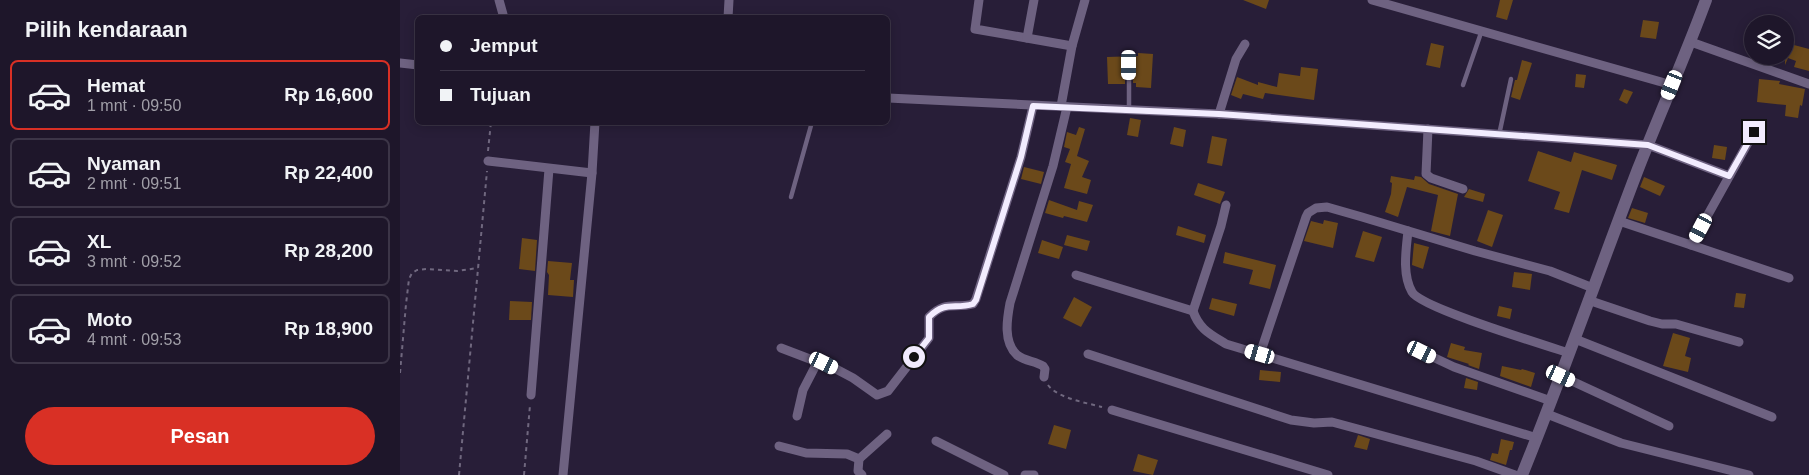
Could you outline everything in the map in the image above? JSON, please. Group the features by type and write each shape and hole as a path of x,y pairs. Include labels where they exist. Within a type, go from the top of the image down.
{"main road":[{"path":"1522,475 1547,414 1648,145 1691,42 1706,0"}],"street":[{"path":"499,0 503,15"},
{"path":"728,15 729,0"},
{"path":"979,0 975,29 1072,46"},
{"path":"1027,38 1034,0"},
{"path":"1044,377 1043,366 1018,356 1013,349 1008,338 1007,320 1010,302 1052,166 1064,106 1072,46 1085,0"},
{"path":"1372,0 1672,85"},
{"path":"1691,42 1809,84"},
{"path":"1219,114 1236,59 1245,44"},
{"path":"400,64 415,65"},
{"path":"890,98 1219,114 1648,145 1729,176"},
{"path":"781,348 818,361 853,378 877,395 888,391 929,338 929,317 944,306 973,304 1021,157 1033,106"},
{"path":"563,475 592,173 595,125"},
{"path":"1428,130 1426,174 1431,178 1463,189"},
{"path":"1692,245 1754,132"},
{"path":"488,162 592,173"},
{"path":"531,395 549,169"},
{"path":"1226,205 1193,311 1199,325 1226,344 1537,438"},
{"path":"1260,354 1308,213 1316,208 1326,207 1362,216 1467,249 1550,271 1591,294 1650,321 1662,324 1676,324 1739,342"},
{"path":"1619,221 1789,278"},
{"path":"1408,231 1406,253 1408,280 1413,294 1422,300 1471,320 1569,353"},
{"path":"1076,275 1193,311"},
{"path":"1574,339 1772,417"},
{"path":"1422,352 1454,368 1551,401"},
{"path":"1088,354 1291,420 1314,423 1332,422 1467,459 1515,475"},
{"path":"797,416 803,390 818,361"},
{"path":"1561,376 1669,426"},
{"path":"1112,410 1328,475"},
{"path":"1547,414 1621,443 1749,475"},
{"path":"862,475 858,471 859,459 887,434"},
{"path":"936,441 1004,475"},
{"path":"778,446 806,453 847,454 859,459"},
{"path":"1025,475 1034,475"}],"lane":[{"path":"1463,85 1482,30"},
{"path":"1129,65 1129,110"},
{"path":"1499,134 1511,79"},
{"path":"791,197 811,125"}],"path":[{"path":"459,475 491,125"},
{"path":"400,373 409,279 412,273 426,268 457,271 478,268"},
{"path":"1044,377 1049,387 1060,395 1112,410"},
{"path":"524,475 531,395"}],"building":[{"path":"1243,0 1269,0 1266,9"},
{"path":"1500,0 1513,0 1507,20 1496,17"},
{"path":"1643,20 1659,22 1656,39 1640,37"},
{"path":"1431,43 1444,46 1440,68 1426,65"},
{"path":"1794,45 1809,49 1809,71 1794,67 1796,61 1794,60"},
{"path":"1138,53 1153,54 1151,88 1136,87 1136,83 1133,83 1133,65 1129,61 1125,65 1125,84 1108,84 1107,57 1138,56"},
{"path":"1522,60 1532,63 1520,100 1511,97"},
{"path":"1301,67 1318,69 1314,100 1265,93 1263,99 1243,94 1241,99 1231,95 1237,77 1258,85 1258,82 1277,87 1279,73 1300,76"},
{"path":"1576,74 1586,75 1584,88 1575,87"},
{"path":"1759,79 1780,81 1779,84 1805,89 1798,118 1785,116 1786,105 1757,102"},
{"path":"1624,89 1633,92 1627,104 1619,100"},
{"path":"1130,118 1141,120 1138,137 1127,135"},
{"path":"1079,127 1085,129 1077,156 1089,161 1082,177 1091,180 1087,194 1064,188 1071,164 1065,162 1070,149 1064,147 1067,132 1076,135"},
{"path":"1174,127 1186,130 1183,147 1170,144"},
{"path":"1212,136 1227,139 1222,166 1207,163"},
{"path":"1714,145 1727,147 1725,160 1712,158"},
{"path":"1538,151 1571,162 1574,152 1617,165 1612,180 1582,170 1569,213 1554,209 1560,192 1528,181"},
{"path":"1024,167 1044,172 1041,184 1021,179"},
{"path":"1391,176 1414,180 1415,176 1421,177 1429,184 1458,194 1450,236 1431,231 1438,195 1407,187 1398,217 1385,212 1391,194"},
{"path":"1644,177 1665,186 1660,196 1640,187"},
{"path":"1198,183 1225,192 1220,204 1194,195"},
{"path":"1469,189 1485,194 1483,202 1464,197"},
{"path":"1049,200 1077,210 1079,201 1093,205 1087,222 1045,213"},
{"path":"1632,208 1648,213 1645,223 1628,218"},
{"path":"1488,210 1503,215 1492,247 1477,241"},
{"path":"1324,220 1338,223 1333,248 1304,241 1311,221 1323,224"},
{"path":"1178,226 1206,235 1204,243 1176,235"},
{"path":"1363,231 1382,237 1374,262 1355,257"},
{"path":"1067,235 1090,241 1087,251 1064,245"},
{"path":"522,238 537,240 535,271 519,269"},
{"path":"1042,240 1063,247 1059,259 1038,253"},
{"path":"1414,243 1429,247 1423,269 1412,265"},
{"path":"1225,252 1276,265 1270,289 1249,284 1253,270 1223,263"},
{"path":"548,261 572,263 570,280 574,280 573,297 548,295"},
{"path":"1514,272 1532,274 1530,290 1512,287"},
{"path":"1736,293 1746,294 1744,308 1734,307"},
{"path":"1074,297 1092,307 1081,327 1063,318"},
{"path":"1212,298 1237,304 1234,316 1209,309"},
{"path":"510,301 532,302 531,320 509,320"},
{"path":"1499,306 1512,309 1510,319 1497,316"},
{"path":"1673,333 1690,338 1685,356 1691,358 1688,372 1663,366"},
{"path":"1451,343 1465,347 1464,350 1482,353 1479,369 1447,357"},
{"path":"1502,366 1535,373 1531,387 1500,376"},
{"path":"1260,370 1281,372 1280,382 1259,380"},
{"path":"1466,378 1478,382 1477,390 1464,388"},
{"path":"1054,425 1071,430 1066,449 1048,444"},
{"path":"1358,435 1370,439 1367,450 1354,447"},
{"path":"1501,439 1514,442 1506,465 1490,460 1492,453 1498,454"},
{"path":"1138,454 1158,460 1153,475 1133,471"}],"route":[{"path":"914,357 929,338 929,317 934,312 944,306 968,305 973,304 976,300 1021,157 1033,106 1219,114 1648,145 1729,176 1754,132"}]}
